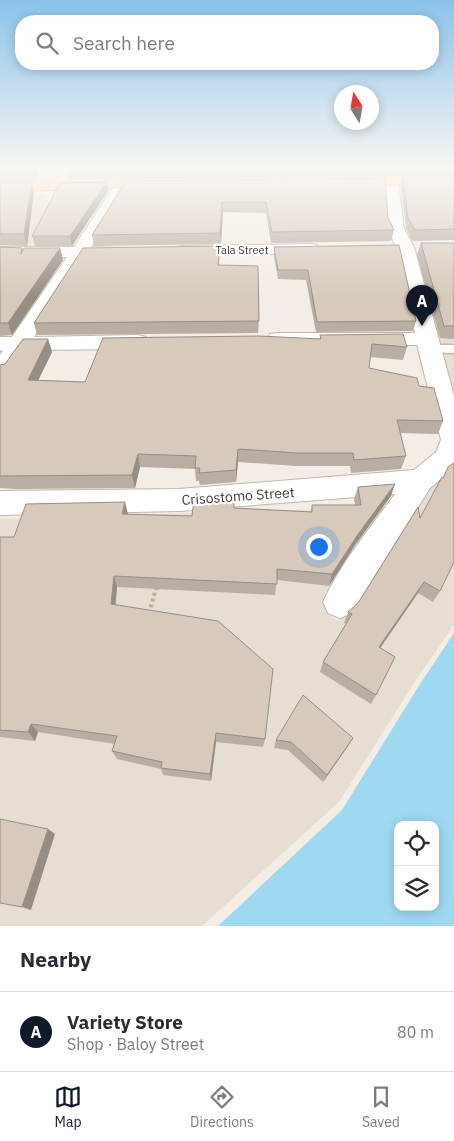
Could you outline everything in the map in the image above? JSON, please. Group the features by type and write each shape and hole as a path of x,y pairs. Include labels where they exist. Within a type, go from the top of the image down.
{"street":[{"path":"0,371 9,344 43,310 104,212"},
{"path":"340,602 420,480 446,459 452,449 454,440 428,344 405,247 396,229 394,212"},
{"name":"Tala Street","path":"163,251 327,249"},
{"path":"0,252 134,252"},
{"path":"254,340 428,344"},
{"path":"9,344 161,342"},
{"name":"Crisostomo Street","path":"0,503 179,500 378,485 420,480"}],"lane":[{"path":"428,344 454,349"}],"path":[{"path":"148,617 158,579"}],"shaded area":[{"path":"0,212 64,212 47,248 0,248"},
{"path":"392,251 454,251 454,625 416,680 339,802 202,926 0,926 0,519 390,507 325,611 337,621 362,585 443,440 421,344"}],"water":[{"path":"454,633 454,926 218,926 342,810"}],"building":[{"path":"0,212 27,212 24,234 0,234"},
{"path":"45,212 86,212 70,236 32,236"},
{"path":"106,212 221,212 220,233 92,235"},
{"path":"268,212 388,212 388,218 394,230 272,232"},
{"path":"407,212 454,212 454,229 415,230 408,218"},
{"path":"421,243 454,243 454,326 444,326"},
{"path":"399,245 416,321 317,322 308,270 278,270 274,247"},
{"path":"220,246 218,265 258,266 259,321 34,323 83,248"},
{"path":"0,247 22,248 21,254 24,248 60,248 8,323 0,323"},
{"path":"403,334 407,347 372,344 369,368 417,378 419,386 434,388 443,421 397,420 406,456 354,460 353,453 298,453 238,449 236,470 199,473 200,468 195,468 196,456 138,454 132,475 0,476 0,365 5,364 23,339 48,339 28,380 85,382 103,338 259,336 321,339 320,335"},
{"path":"454,463 454,562 440,591 424,582 379,647 395,657 376,695 323,662 352,614 348,612 358,603 418,507 420,518 448,467"},
{"path":"395,484 332,574 277,569 277,584 114,576 111,604 218,621 273,669 265,739 216,733 210,774 161,768 162,762 112,751 117,736 31,724 28,732 0,730 0,537 14,537 26,504 125,502 122,514 192,516 194,499 234,496 234,508 312,512 312,505 361,505 358,487"},
{"path":"303,695 353,738 327,775 291,742 276,740"},
{"path":"0,819 48,829 22,907 0,903"}],"place":[{"name":"Variety Store","path":"422,326"}]}
